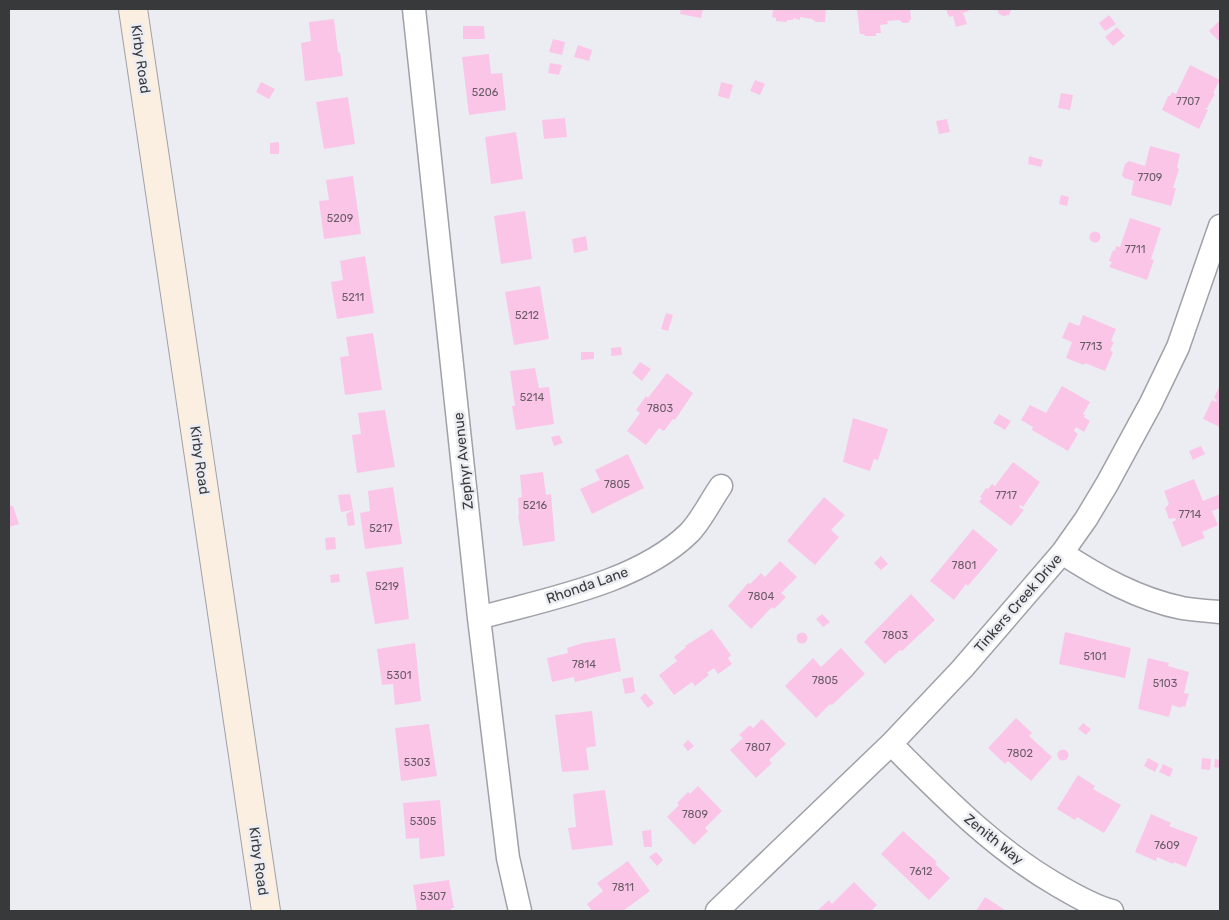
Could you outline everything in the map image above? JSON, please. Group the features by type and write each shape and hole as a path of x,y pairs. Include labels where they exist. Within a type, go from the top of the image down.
{"main road":[{"name":"Kirby Road","path":"133,9 266,911"}],"street":[{"name":"Zephyr Avenue","path":"414,9 508,858 520,911"},
{"name":"Tinkers Creek Drive","path":"717,911 891,744 962,669 1062,554 1107,484 1151,404 1178,347 1220,226"},
{"name":"Rhonda Lane","path":"480,618 593,586 623,575 648,562 690,532 721,486"},
{"path":"1062,554 1096,575 1157,602 1182,608 1220,612"},
{"name":"Zenith Way","path":"891,744 978,829 1012,856 1076,896 1109,911"}],"building":[{"path":"681,9 703,9 701,18 680,14"},
{"path":"773,9 826,9 825,22 816,22 812,19 800,17 800,20 793,18 793,20 787,20 787,22 776,21 776,18 772,17"},
{"path":"857,9 910,9 911,19 908,23 903,23 899,20 887,21 888,24 880,25 881,33 876,33 876,36 865,36 860,34"},
{"path":"946,9 968,9 969,11 963,13 967,24 956,27 953,16 949,17"},
{"path":"997,9 1011,10 1009,15 1003,16 999,14"},
{"path":"1109,15 1116,24 1105,31 1099,23"},
{"path":"334,19 343,76 305,81 301,43 311,41 309,22"},
{"path":"1218,22 1220,23 1220,42 1209,31"},
{"path":"463,26 484,26 485,39 463,39"},
{"path":"1117,27 1125,36 1113,46 1105,37"},
{"path":"553,39 565,42 562,55 549,52"},
{"path":"578,45 592,50 589,61 574,57"},
{"path":"489,54 491,74 502,73 506,110 469,115 462,57"},
{"path":"550,63 562,65 559,75 548,73"},
{"path":"1190,65 1220,80 1213,93 1215,94 1205,109 1208,110 1199,129 1162,110 1168,96 1172,92 1176,94"},
{"path":"755,80 765,84 760,95 750,91"},
{"path":"261,82 275,89 269,99 256,92"},
{"path":"721,82 733,85 729,99 718,96"},
{"path":"1061,93 1073,95 1070,110 1058,108"},
{"path":"348,97 355,144 324,149 316,102"},
{"path":"565,118 567,137 544,139 542,120"},
{"path":"947,119 950,132 939,134 936,121"},
{"path":"516,132 523,179 491,184 485,137"},
{"path":"279,142 279,154 270,154 270,143"},
{"path":"1150,146 1180,154 1177,168 1179,169 1173,188 1176,188 1171,206 1131,195 1134,181 1124,178 1122,175 1125,164 1129,161 1145,166"},
{"path":"1029,156 1043,160 1041,167 1028,164"},
{"path":"353,176 361,234 324,239 319,201 329,200 326,180"},
{"path":"1061,195 1069,197 1067,206 1059,204"},
{"path":"525,211 532,259 501,264 494,216"},
{"path":"1130,218 1161,228 1151,259 1154,260 1147,280 1109,267 1112,262 1109,261 1113,250 1115,251 1116,246 1120,247"},
{"path":"1093,232 1097,232 1100,237 1099,241 1093,242 1090,239 1090,235"},
{"path":"586,236 588,250 574,253 572,239"},
{"path":"365,256 374,313 337,319 331,282 343,280 340,261"},
{"path":"540,286 549,339 514,345 505,292"},
{"path":"666,313 673,315 668,331 661,329"},
{"path":"1083,315 1116,329 1111,341 1114,342 1110,350 1113,352 1105,371 1066,358 1072,342 1062,338 1069,322 1079,326"},
{"path":"373,333 382,390 345,395 340,357 349,356 346,337"},
{"path":"621,347 622,355 611,356 611,348"},
{"path":"581,352 594,352 594,359 581,360"},
{"path":"640,362 651,369 642,381 632,373"},
{"path":"535,368 539,388 549,387 554,424 516,430 512,406 515,406 510,371"},
{"path":"667,373 693,393 675,420 673,419 664,431 659,428 646,445 627,431 640,413 636,410"},
{"path":"1220,385 1220,427 1203,419 1212,400 1216,402 1217,400 1214,398"},
{"path":"1062,386 1090,402 1083,414 1090,421 1084,432 1076,427 1074,431 1078,434 1068,451 1032,430 1033,427 1021,420 1030,405 1046,413"},
{"path":"385,410 395,467 357,473 352,435 361,434 358,413"},
{"path":"999,414 1011,421 1005,430 993,423"},
{"path":"853,418 888,429 878,460 874,459 870,471 843,462"},
{"path":"559,435 563,443 554,446 551,437"},
{"path":"1201,446 1205,454 1193,460 1189,451"},
{"path":"628,454 644,488 592,514 580,489 600,480 595,470"},
{"path":"1013,462 1040,482 1023,507 1021,505 1019,507 1024,510 1011,526 979,502 986,488 988,489 992,484 995,486"},
{"path":"543,472 546,495 551,494 555,541 523,546 518,515 518,498 522,497 520,475"},
{"path":"1194,479 1203,501 1220,494 1220,508 1212,511 1218,525 1202,532 1205,538 1182,547 1172,522 1176,520 1175,518 1169,519 1165,508 1169,504 1164,491"},
{"path":"393,487 402,544 365,549 360,513 370,511 368,491"},
{"path":"350,494 353,510 341,512 338,495"},
{"path":"824,497 845,515 831,530 839,537 815,565 787,541"},
{"path":"9,506 13,506 19,524 9,527"},
{"path":"353,510 355,525 348,526 346,514"},
{"path":"973,529 998,550 968,586 966,584 954,600 930,581"},
{"path":"335,537 336,549 326,550 325,538"},
{"path":"881,556 888,564 881,570 874,563"},
{"path":"780,561 797,577 781,593 786,597 774,609 772,607 751,629 728,606 748,583 750,584 761,573 765,577"},
{"path":"403,567 409,619 375,624 366,572"},
{"path":"339,574 340,582 331,583 330,575"},
{"path":"911,594 935,620 885,664 864,642"},
{"path":"822,614 830,622 823,627 816,619"},
{"path":"712,629 731,655 728,658 732,664 718,674 714,668 707,673 709,675 695,686 692,682 674,695 659,675 677,661 674,657 685,646"},
{"path":"802,632 808,638 802,644 796,638"},
{"path":"1065,632 1131,648 1125,678 1059,664"},
{"path":"615,638 621,671 575,682 574,677 552,682 547,658 568,653 567,648 583,643"},
{"path":"415,643 421,701 395,705 393,684 382,685 377,649"},
{"path":"841,648 865,674 816,718 785,686 813,658 821,667"},
{"path":"1148,658 1169,663 1168,666 1189,672 1184,693 1189,694 1185,707 1182,706 1181,708 1172,705 1169,717 1138,709"},
{"path":"633,677 635,692 625,694 622,679"},
{"path":"645,693 654,703 648,708 640,698"},
{"path":"592,711 596,746 586,748 589,770 562,772 555,715"},
{"path":"1016,718 1032,733 1029,736 1052,757 1031,781 1008,761 1005,764 988,748"},
{"path":"762,719 786,744 769,760 772,763 756,778 730,750 743,738 739,735 750,725 753,728"},
{"path":"1083,723 1091,729 1086,735 1078,729"},
{"path":"429,724 437,776 401,781 395,728"},
{"path":"688,740 694,746 688,751 683,745"},
{"path":"1061,750 1065,750 1068,755 1067,759 1061,760 1058,757 1058,753"},
{"path":"1148,758 1159,764 1155,772 1144,766"},
{"path":"1202,758 1211,759 1210,770 1201,769"},
{"path":"1215,759 1220,760 1220,768 1214,767"},
{"path":"1163,764 1173,769 1170,777 1159,772"},
{"path":"1078,775 1095,786 1093,789 1121,805 1104,833 1077,817 1075,820 1057,809"},
{"path":"698,786 722,811 705,828 708,831 694,845 667,817 688,792 690,794"},
{"path":"605,790 613,845 572,850 568,828 576,827 573,794"},
{"path":"440,800 445,856 420,859 419,838 406,839 403,803"},
{"path":"1151,814 1171,823 1169,826 1198,837 1186,867 1157,857 1156,861 1135,852"},
{"path":"651,830 652,847 644,847 642,831"},
{"path":"903,831 937,862 935,864 950,878 929,900 881,854"},
{"path":"656,852 663,860 657,866 649,857"},
{"path":"628,861 650,891 623,911 592,911 587,904 603,891 597,883"},
{"path":"449,880 454,908 451,908 451,911 417,911 413,885"},
{"path":"854,882 877,905 871,911 817,911 829,900 832,904"},
{"path":"985,897 1005,910 976,911"}]}
